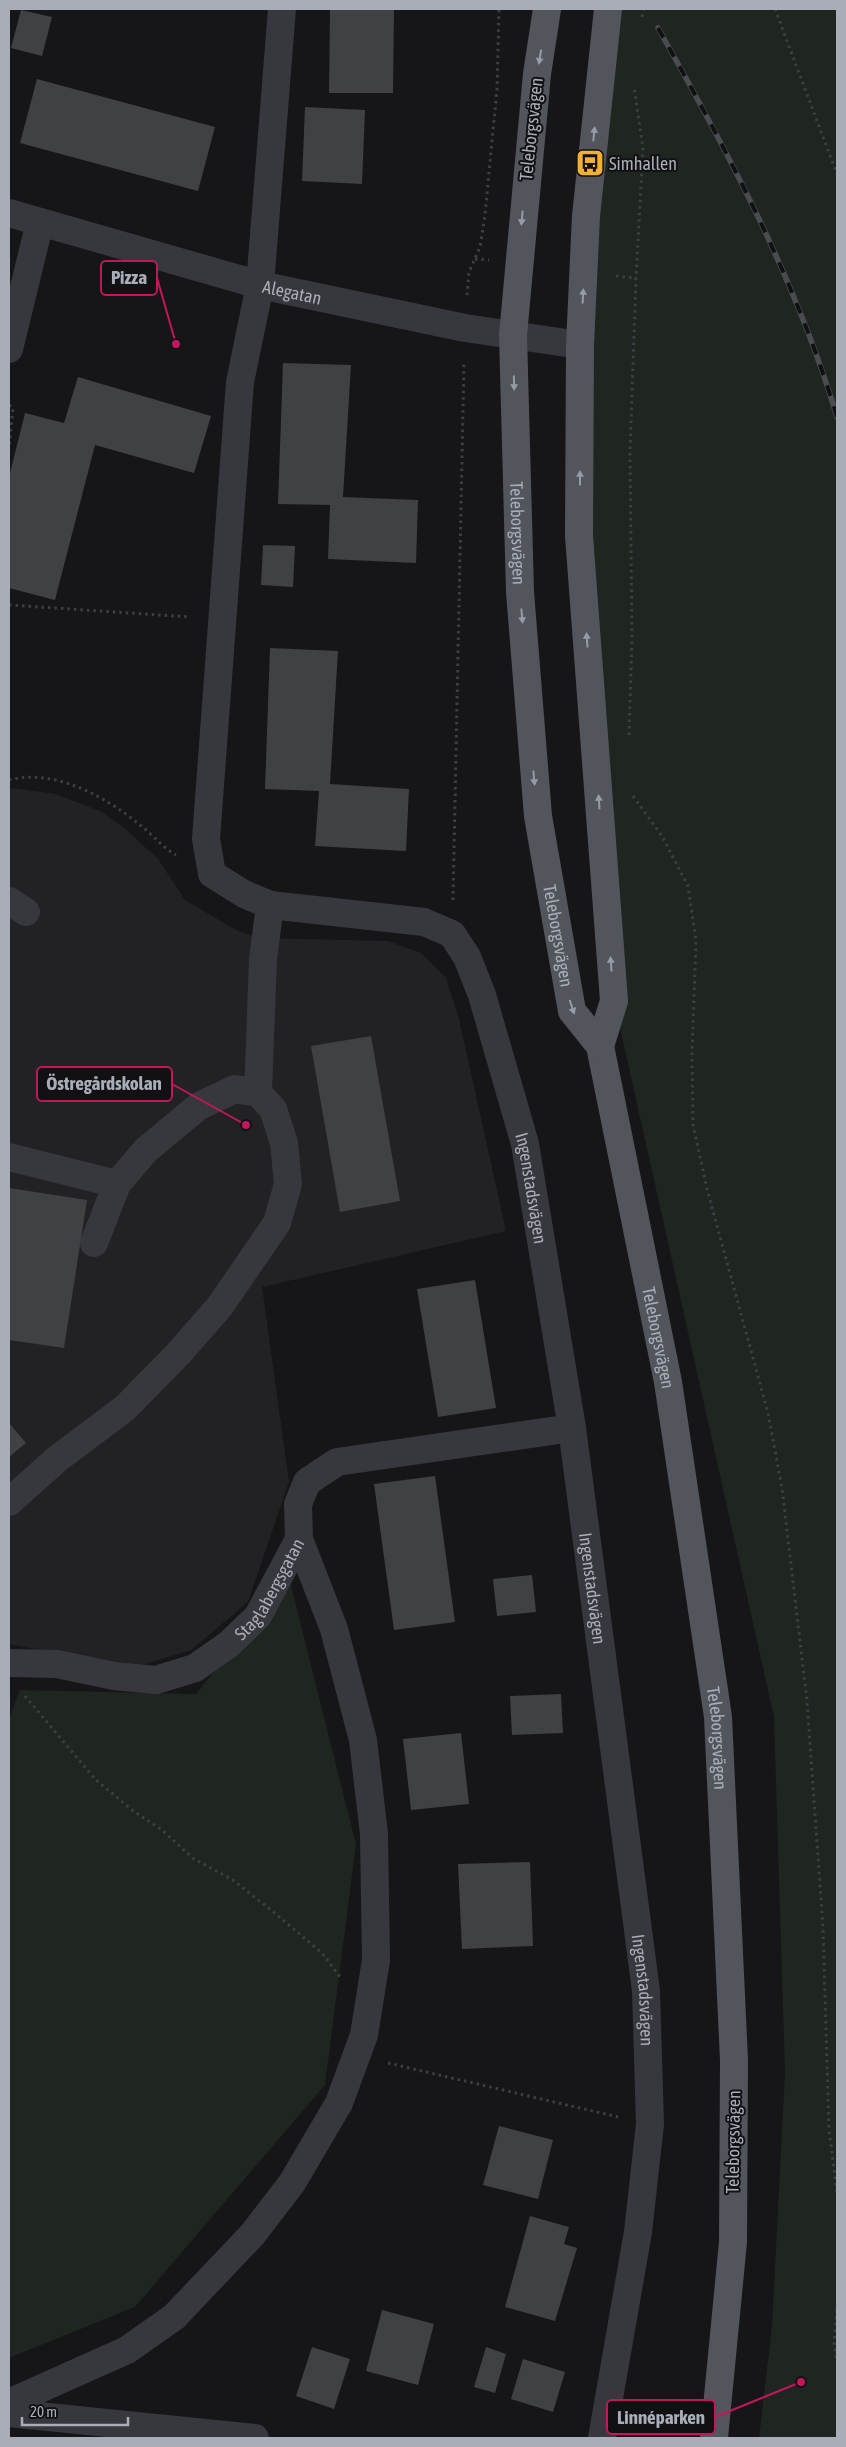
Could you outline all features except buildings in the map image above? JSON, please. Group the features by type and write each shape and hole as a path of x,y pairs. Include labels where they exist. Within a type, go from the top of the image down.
{"main road":[{"name":"Teleborgsvägen","path":"548,9 537,74 512,335 519,574 538,816 572,1011 600,1046 668,1382 718,1717 734,2060 733,2242 714,2438"},
{"name":"Teleborgsvägen","path":"600,1046 614,1001 579,536 580,345 590,163 608,9"}],"street":[{"path":"282,9 260,285 240,382 206,839 212,874 244,894 270,905 424,922 452,934"},
{"name":"Alegatan","path":"9,214 260,285 465,328 580,345"},
{"path":"9,349 40,222"},
{"path":"258,1093 263,959 270,905"},
{"name":"Ingenstadsvägen","path":"452,934 467,957 482,995 525,1144 572,1428 646,1991 650,2124 638,2232 602,2438"},
{"path":"9,1502 57,1459 125,1408 179,1353 220,1306 277,1223 288,1184 284,1143 273,1109 258,1093 235,1089 199,1106 146,1150 117,1184 94,1244"},
{"path":"9,1157 117,1184"},
{"name":"Staglabergsgatan","path":"9,1663 57,1664 114,1676 156,1680 195,1668 229,1644 258,1616 298,1539 298,1504 307,1482 337,1462 572,1428"},
{"path":"255,2438 10,2413 13,2402 127,2350 174,2317 252,2235 292,2183 339,2103 364,2035 376,1950 374,1834 363,1740 334,1629 298,1539"}],"path":[{"path":"452,934 465,328 469,272 480,247 485,215 498,89 500,9"},
{"path":"640,27 644,9"},
{"path":"775,9 837,174"},
{"path":"629,737 632,639 630,452 643,149 633,78"},
{"path":"9,405 13,408 9,448"},
{"path":"9,605 223,619"},
{"path":"9,780 17,778 53,780 84,789 115,805 173,853 212,874"},
{"path":"632,791 634,798 662,836 688,886 696,942 692,1054 693,1125 708,1192 768,1413 782,1488 807,1701 823,1928 829,2130 837,2192"},
{"path":"24,1695 95,1779 132,1810 162,1830 194,1859 233,1880 322,1953 367,2014"},
{"path":"356,2056 650,2124"},
{"path":"837,2310 834,2343 837,2362"}],"shaded area":[{"path":"608,9 837,9 837,2438 759,2438 772,2326 785,2073 774,1717 614,1001 579,536"},
{"path":"13,788 56,794 100,811 123,827 158,859 185,900 236,930 259,938 388,941 421,953 446,978 459,1019 506,1231 262,1287 289,1482 248,1602 191,1650 133,1668 9,1644 9,790"},
{"path":"289,1578 356,1844 325,2085 135,2307 9,2358 9,1719 20,1690 196,1694"}],"railway":[{"path":"658,28 735,169 781,266 802,316 837,417"}],"place":[{"name":"Simhallen","path":"590,163"},
{"name":"Pizza","path":"176,344"},
{"name":"Östregårdskolan","path":"246,1125"},
{"name":"Linnéparken","path":"801,2382"}]}
